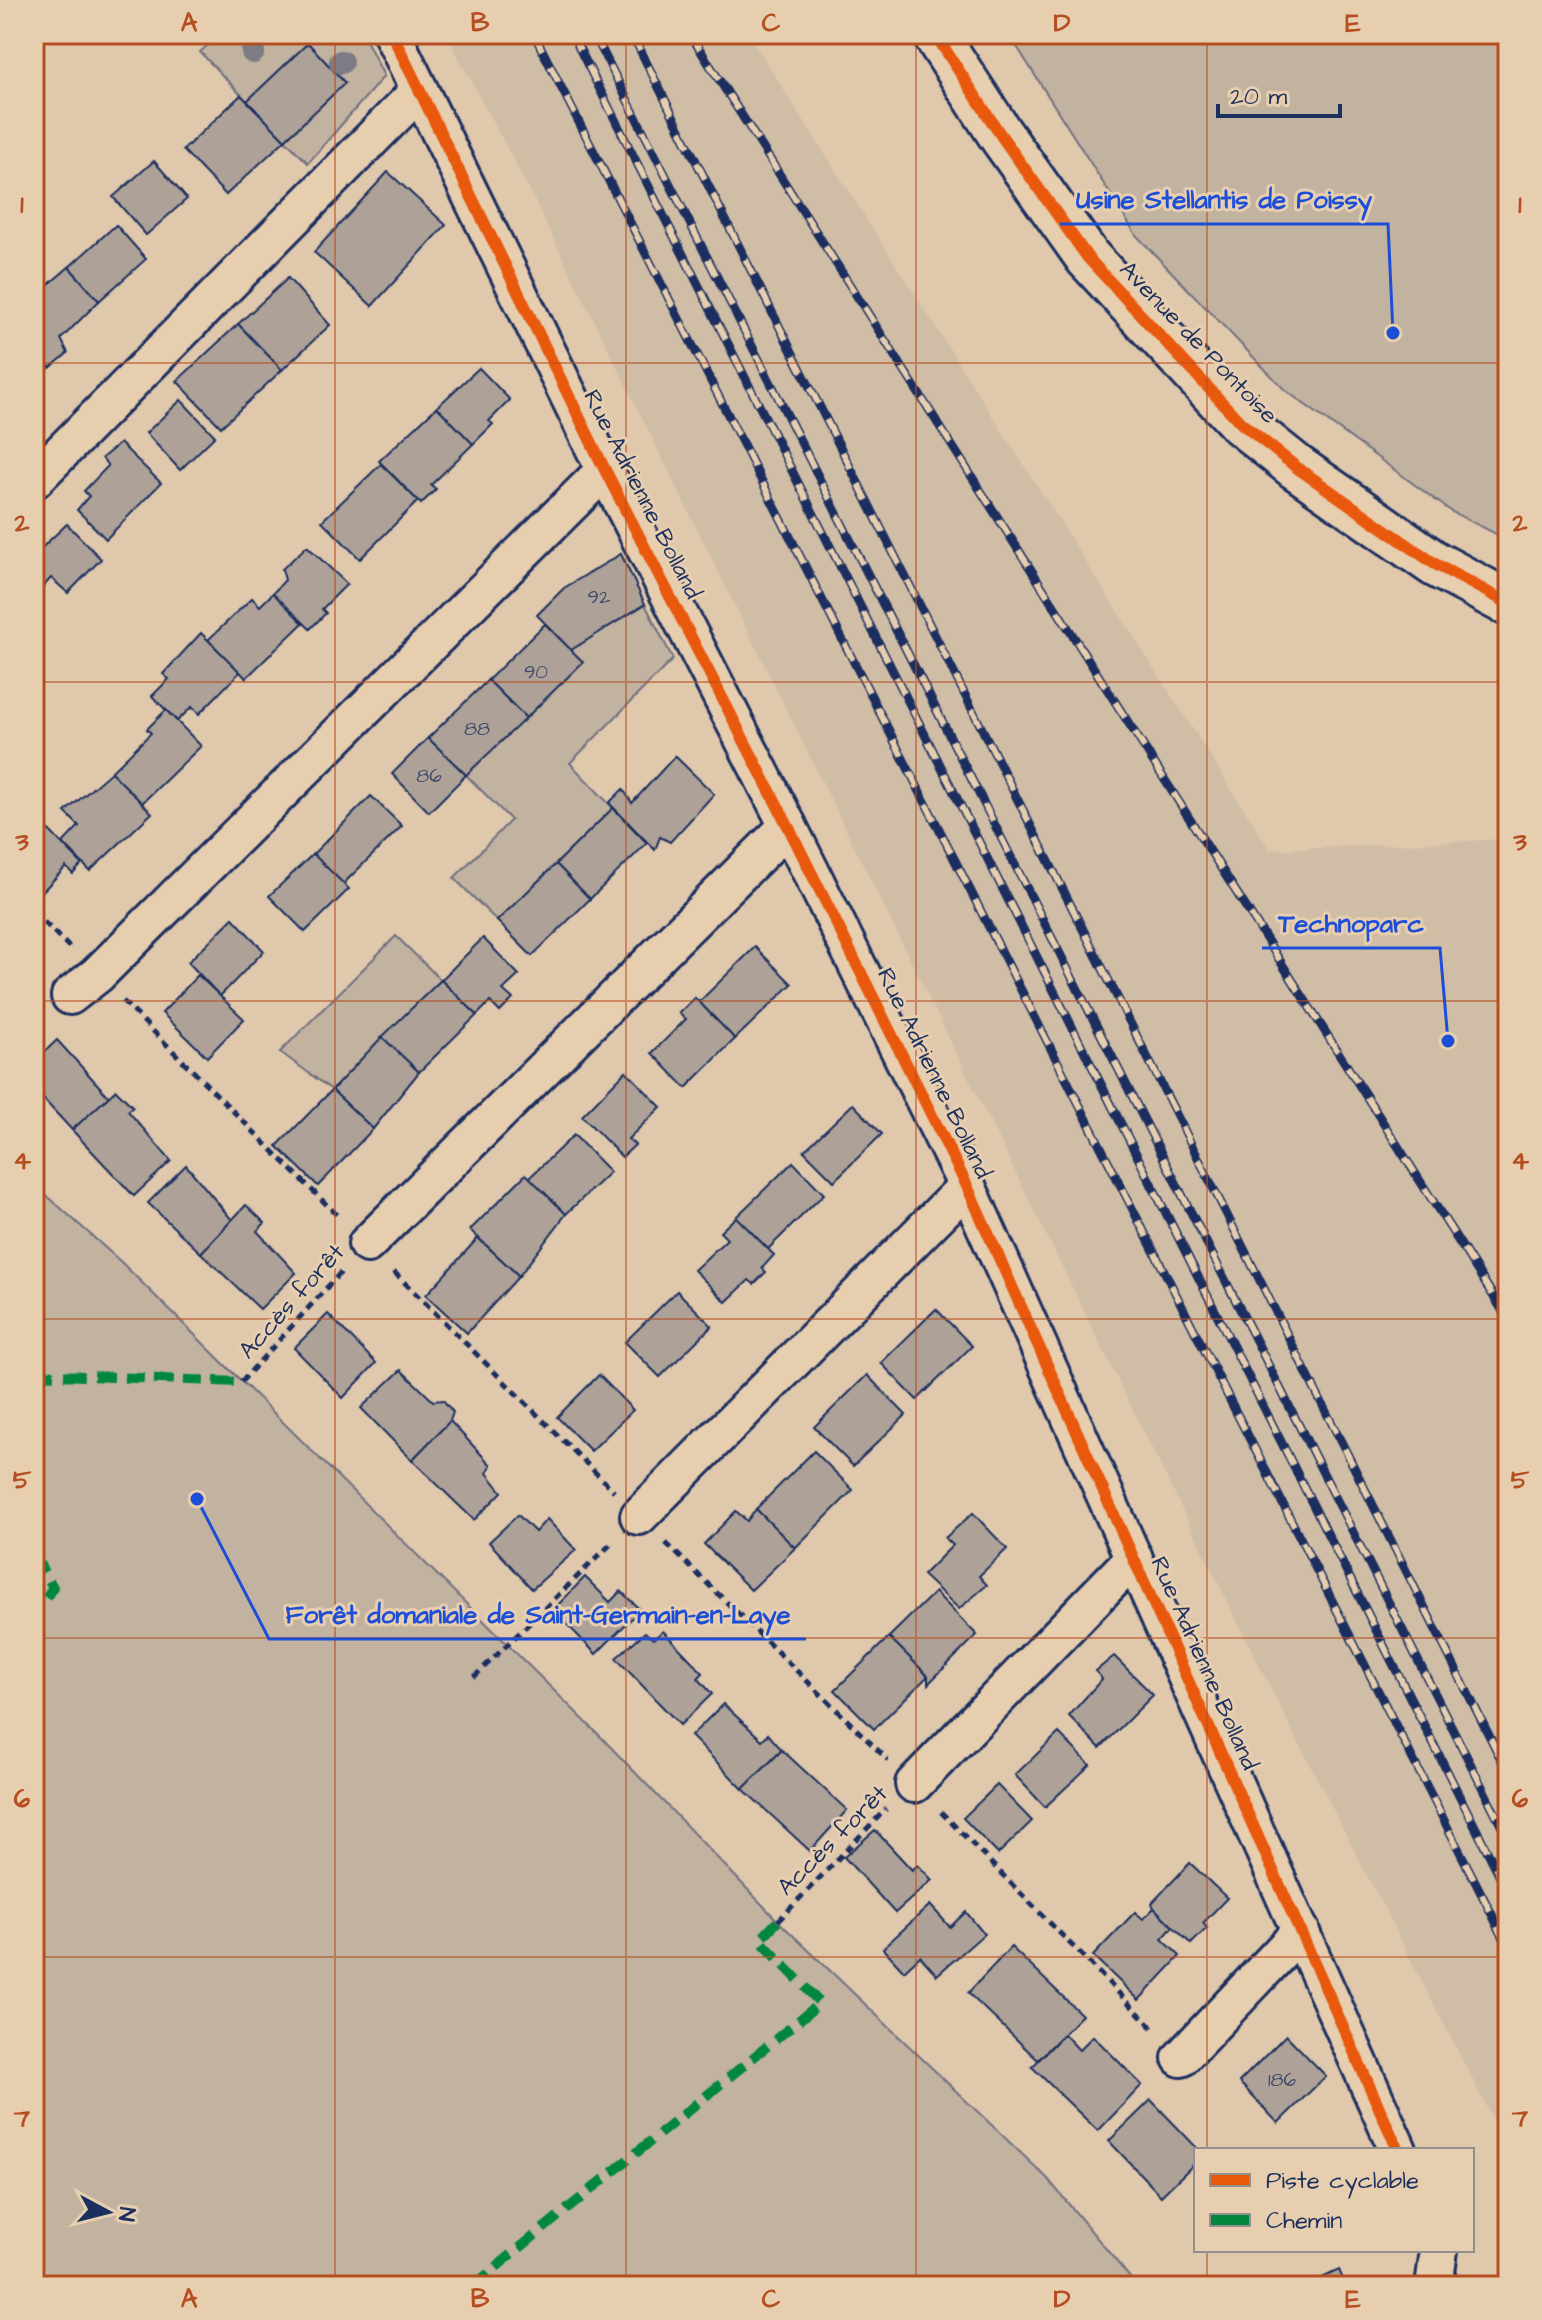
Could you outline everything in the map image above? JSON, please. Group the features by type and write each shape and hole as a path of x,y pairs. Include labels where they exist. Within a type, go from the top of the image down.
{"main road":[{"name":"Avenue de Pontoise","path":"935,34 1000,134 1088,258 1241,423 1296,467 1435,564 1508,603"}],"street":[{"name":"Rue Adrienne Bolland","path":"392,34 605,470 788,826 967,1186 1397,2148"},
{"path":"34,480 419,91"},
{"name":"Rue Adrienne Bolland","path":"83,986 605,470"},
{"path":"367,1244 788,826"},
{"name":"Rue Adrienne Bolland","path":"639,1516 967,1186"},
{"name":"Rue Adrienne Bolland","path":"914,1784 1134,1558"},
{"path":"1181,2058 1301,1931"},
{"path":"1434,2286 1439,2252"}],"path":[{"path":"34,912 83,986 367,1244 639,1516 474,1677"}],"shaded area":[{"path":"220,34 363,34 384,76 308,163 285,140 345,83 308,43 247,101 200,52"},
{"path":"446,34 748,34 1270,850 1508,839 1508,2126 1499,2131 1267,1681 530,191"},
{"path":"1009,34 1508,34 1508,540 1452,512 1285,390 1136,235"},
{"path":"645,604 673,659 570,763 613,808 497,921 454,878 511,820 466,775 583,662 571,650"},
{"path":"396,936 441,980 332,1090 280,1052"},
{"path":"34,1184 121,1262 601,1737 778,1921 1047,2178 1137,2286 34,2286"}],"building":[{"path":"308,43 345,83 285,140 247,101"},
{"path":"241,95 285,140 226,195 183,150"},
{"path":"154,161 187,199 146,235 113,197"},
{"path":"388,172 446,225 372,306 314,252"},
{"path":"116,225 146,259 99,301 69,267"},
{"path":"69,267 99,301 61,339 68,353 50,368 34,350 34,297"},
{"path":"288,278 330,325 282,370 238,324"},
{"path":"238,324 282,370 221,427 177,381"},
{"path":"479,368 510,400 489,421 493,424 473,444 437,407"},
{"path":"181,400 215,436 180,470 146,433"},
{"path":"437,407 473,444 431,485 436,489 421,504 379,461"},
{"path":"120,443 161,483 106,539 77,510 89,496 84,491 108,466 102,458"},
{"path":"381,464 418,501 360,559 322,521"},
{"path":"67,524 101,559 68,593 51,578 42,588 34,580 34,555"},
{"path":"307,546 347,584 322,609 326,613 310,629 273,593 285,580 282,569"},
{"path":"621,554 645,604 571,650 537,615 564,588"},
{"path":"273,593 303,623 246,678 208,640 252,598 260,606"},
{"path":"545,624 583,662 526,718 488,680"},
{"path":"201,633 240,672 199,714 192,707 177,721 152,696 169,679 163,674"},
{"path":"488,680 526,718 466,775 428,738"},
{"path":"166,710 201,746 142,803 111,772 151,733 147,729"},
{"path":"428,738 466,775 429,812 392,774"},
{"path":"675,756 714,794 670,842 660,837 655,850 609,803 623,789 632,803"},
{"path":"111,772 152,813 90,871 63,843 79,826 65,812"},
{"path":"371,796 402,826 343,884 313,854"},
{"path":"613,808 647,843 590,899 556,864"},
{"path":"39,820 82,864 73,874 66,867 34,900 34,826"},
{"path":"313,854 349,889 305,932 269,896"},
{"path":"556,864 590,899 532,956 497,921"},
{"path":"233,918 264,951 220,996 188,962"},
{"path":"483,938 519,975 503,990 513,999 500,1012 490,1002 477,1015 441,980"},
{"path":"755,947 792,984 735,1039 699,1002"},
{"path":"198,975 244,1019 207,1057 162,1013"},
{"path":"441,980 477,1015 419,1072 382,1037"},
{"path":"695,998 735,1039 686,1088 652,1053 686,1019 679,1013"},
{"path":"382,1037 419,1072 373,1129 332,1090"},
{"path":"57,1040 109,1097 72,1130 34,1089 34,1062"},
{"path":"626,1071 661,1107 628,1139 635,1145 622,1157 582,1116"},
{"path":"116,1090 133,1107 128,1111 171,1161 134,1196 72,1130"},
{"path":"332,1090 373,1129 318,1186 277,1146"},
{"path":"853,1104 882,1134 834,1181 804,1151"},
{"path":"574,1135 610,1172 566,1214 529,1178"},
{"path":"793,1162 824,1194 768,1249 736,1217"},
{"path":"186,1165 232,1220 201,1253 148,1203"},
{"path":"526,1174 566,1214 519,1276 470,1230"},
{"path":"246,1205 265,1223 257,1231 296,1273 260,1309 201,1253"},
{"path":"736,1217 774,1255 762,1268 766,1272 754,1284 749,1280 726,1302 694,1270 727,1239 720,1232"},
{"path":"478,1238 519,1276 467,1333 426,1295"},
{"path":"677,1291 712,1326 660,1377 625,1342"},
{"path":"936,1309 972,1346 917,1400 881,1363"},
{"path":"328,1314 376,1363 343,1398 294,1348"},
{"path":"401,1370 433,1401 443,1400 453,1412 450,1421 412,1460 361,1408"},
{"path":"599,1375 633,1410 591,1451 557,1417"},
{"path":"867,1375 906,1415 853,1466 814,1427"},
{"path":"450,1421 491,1465 487,1473 502,1492 474,1520 412,1460"},
{"path":"814,1451 853,1490 795,1548 756,1509"},
{"path":"756,1509 795,1548 751,1590 704,1544 736,1511 747,1521"},
{"path":"973,1513 1007,1549 979,1576 987,1585 959,1609 923,1575 953,1545 945,1538"},
{"path":"518,1515 535,1532 547,1519 576,1550 532,1589 489,1542"},
{"path":"585,1577 610,1602 621,1591 640,1610 596,1654 553,1610"},
{"path":"935,1592 977,1635 928,1684 928,1676 889,1637"},
{"path":"663,1631 703,1673 698,1678 712,1694 680,1725 616,1658 645,1632 653,1639"},
{"path":"889,1637 928,1676 874,1729 835,1690"},
{"path":"1114,1656 1153,1695 1100,1748 1069,1716 1102,1679 1096,1671"},
{"path":"723,1704 762,1740 768,1734 782,1750 743,1789 691,1736"},
{"path":"1059,1733 1090,1765 1045,1807 1015,1775"},
{"path":"782,1750 847,1810 810,1851 743,1789"},
{"path":"997,1785 1032,1821 998,1854 963,1818"},
{"path":"875,1830 912,1870 918,1865 932,1880 895,1913 844,1857"},
{"path":"1190,1863 1227,1898 1203,1923 1207,1928 1191,1944 1152,1903"},
{"path":"930,1905 950,1927 966,1912 984,1934 937,1975 920,1956 904,1971 883,1948"},
{"path":"1154,1908 1173,1927 1162,1939 1180,1956 1139,2000 1093,1956 1135,1912 1143,1919"},
{"path":"1011,1947 1082,2015 1038,2060 968,1993"},
{"path":"1064,2034 1079,2050 1093,2036 1142,2085 1098,2131 1032,2067"},
{"path":"1286,2035 1326,2076 1278,2123 1239,2082"},
{"path":"1151,2100 1197,2148 1194,2148 1194,2164 1161,2196 1109,2141"},
{"path":"1339,2270 1346,2286 1305,2286"}],"railway":[{"path":"534,34 1508,1946"},
{"path":"572,34 1508,1892"},
{"path":"594,34 1508,1838"},
{"path":"632,34 1508,1773"},
{"path":"690,34 1508,1319"}],"marked path":[{"path":"34,1374 241,1382"},
{"path":"34,1555 53,1587 34,1616"},
{"path":"473,2286 820,2003 760,1940 778,1921"}],"cycle path":[{"path":"392,34 605,470 788,826 967,1186 1397,2148"},
{"path":"935,34 1000,134 1088,258 1241,423 1296,467 1435,564 1508,603"}],"place":[{"name":"Usine Stellantis de Poissy","path":"1393,333"},
{"name":"Technoparc","path":"1448,1041"},
{"name":"Forêt domaniale de Saint-Germain-en-Laye","path":"197,1499"}]}
